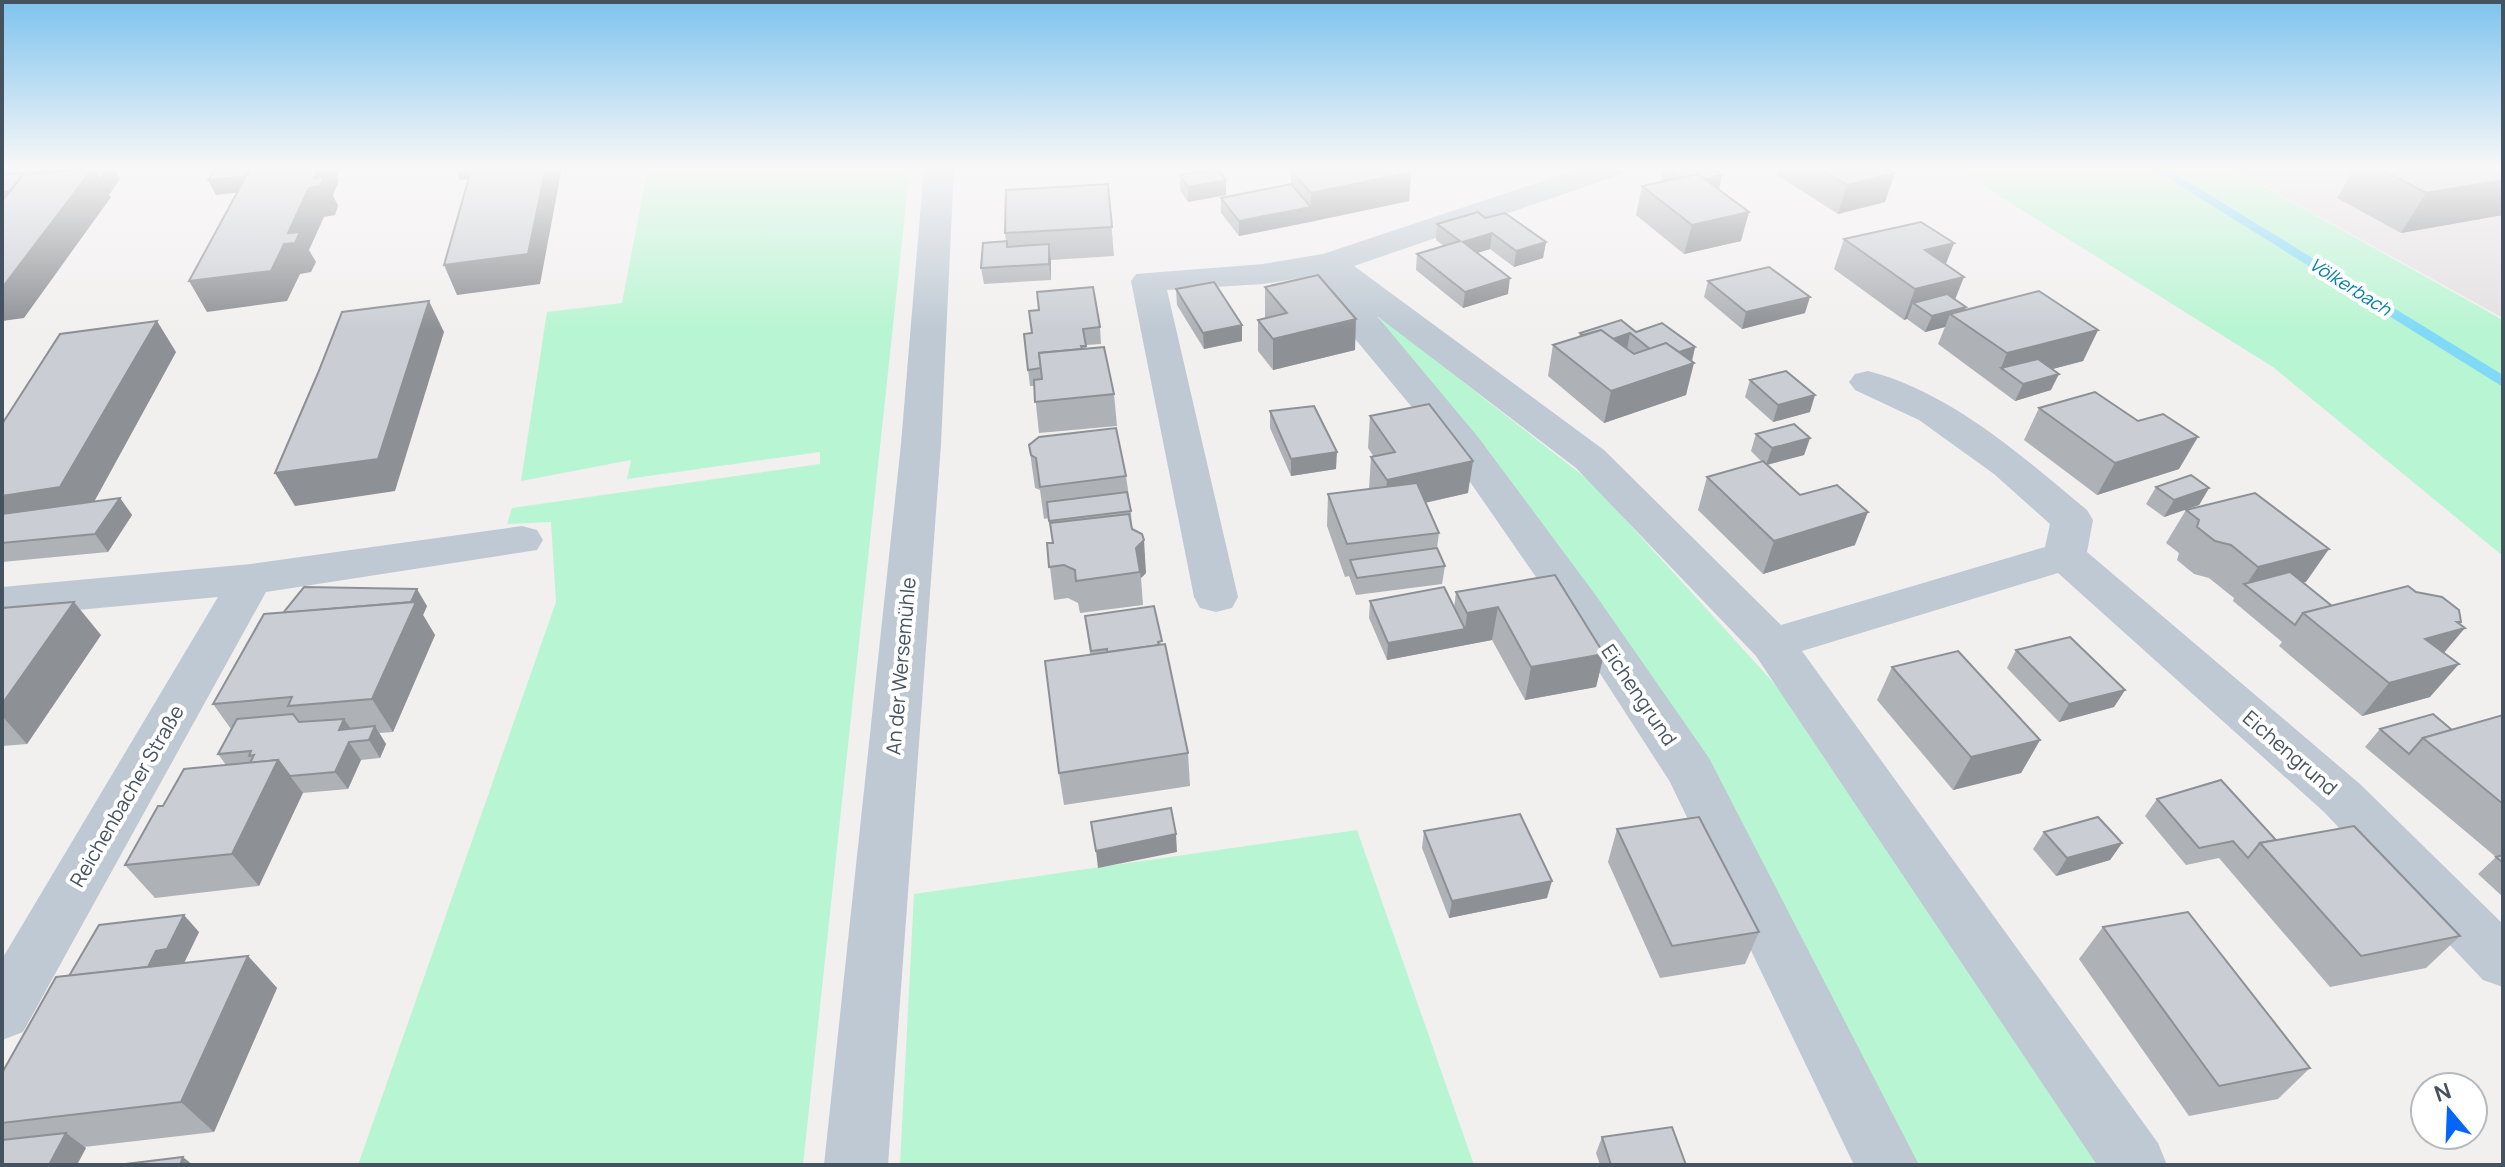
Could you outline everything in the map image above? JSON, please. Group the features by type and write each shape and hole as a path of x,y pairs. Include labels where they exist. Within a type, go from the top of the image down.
{"street":[{"name":"An der Wersemühle","path":"856,1165 921,444 935,221"},
{"path":"1216,597 1148,281 1263,274 1329,263 1452,221"},
{"path":"1329,263 1590,459 1772,644 2135,1165"},
{"name":"Eichengrund","path":"1329,263 1369,332 1464,445 1581,608 1691,772 1887,1165"},
{"path":"1772,644 2065,556 2072,520 2008,465 1932,412 1868,382"},
{"path":"2,602 251,579 522,540"},
{"name":"Eichengrund","path":"2065,556 2342,798 2503,962"},
{"name":"Reichenbacher Straße","path":"2,1013 251,579"}],"shaded area":[{"path":"2328,221 2503,221 2503,318"}],"green space":[{"path":"638,221 904,221 803,1165 358,1165 556,602 551,522 507,524 512,508 820,464 820,452 627,479 631,460 521,481 547,312 622,303"},
{"path":"2040,221 2327,221 2503,320 2503,556 2273,367"},
{"path":"1381,318 1591,482 1782,692 2109,1165 1904,1165 1704,768 1376,324"},
{"path":"1357,830 1474,1165 900,1165 914,894"}],"building":[{"path":"2,221 52,221 2,288"},
{"path":"221,221 293,221 288,233 300,232 295,243 284,244 271,271 189,281"},
{"path":"456,221 535,221 528,254 444,265"},
{"path":"1005,221 1111,221 1112,227 1005,233"},
{"path":"1517,221 1546,242 1516,251 1492,233 1463,242 1510,278 1465,292 1417,254 1460,241 1437,224"},
{"path":"1921,222 1954,243 1925,250 1964,277 1915,289 1844,239"},
{"path":"1007,241 1007,247 1049,244 1049,264 981,268 983,243"},
{"path":"1769,267 1810,297 1746,312 1708,281"},
{"path":"1318,275 1356,319 1273,339 1258,320 1287,313 1265,287"},
{"path":"1214,282 1242,325 1203,333 1176,289"},
{"path":"1093,287 1100,327 1083,329 1086,346 1039,353 1041,368 1028,370 1024,334 1032,333 1029,311 1039,310 1037,292"},
{"path":"2039,291 2098,330 2007,353 1950,314"},
{"path":"1947,294 1966,307 1932,316 1913,303"},
{"path":"429,301 378,459 275,473 342,312"},
{"path":"1621,320 1636,332 1662,323 1695,347 1679,352 1666,343 1650,349 1630,333 1613,339 1601,330 1583,335 1580,333"},
{"path":"157,321 60,487 2,496 2,424 60,334"},
{"path":"1601,330 1634,354 1666,343 1694,363 1611,391 1553,345"},
{"path":"1104,347 1114,394 1035,402 1034,380 1042,379 1039,353"},
{"path":"2038,359 2059,374 2023,384 2001,368"},
{"path":"1786,371 1815,395 1778,405 1750,380"},
{"path":"2095,392 2138,421 2163,414 2198,437 2115,463 2039,408"},
{"path":"1429,404 1473,461 1387,480 1371,457 1395,452 1370,416"},
{"path":"1314,406 1337,452 1291,459 1270,411"},
{"path":"1794,424 1810,438 1772,448 1756,434"},
{"path":"1116,428 1126,476 1040,487 1036,458 1031,455 1029,445 1039,437"},
{"path":"1763,461 1800,495 1837,485 1868,512 1774,541 1707,477"},
{"path":"2191,475 2209,488 2174,500 2156,487"},
{"path":"1417,483 1439,533 1347,544 1328,494"},
{"path":"1127,492 1131,511 1049,521 1047,502"},
{"path":"2255,493 2329,549 2258,567 2231,545 2215,541 2197,527 2199,520 2186,510"},
{"path":"120,498 95,534 2,543 2,514"},
{"path":"1129,514 1132,529 1142,534 1144,540 1136,548 1140,572 1076,581 1075,570 1064,565 1049,567 1047,543 1053,543 1050,523"},
{"path":"1437,548 1445,566 1357,578 1350,560"},
{"path":"2290,572 2332,606 2303,613 2295,625 2244,584"},
{"path":"1555,575 1604,654 1531,667 1498,607 1467,613 1456,592"},
{"path":"2408,586 2416,592 2442,597 2459,610 2461,622 2457,622 2465,628 2425,639 2459,664 2389,683 2303,613"},
{"path":"304,587 417,589 411,602 283,613"},
{"path":"1444,587 1465,629 1388,643 1370,601"},
{"path":"74,602 2,704 2,608"},
{"path":"416,602 372,699 288,706 292,697 213,704 264,614"},
{"path":"1154,606 1162,641 1158,642 1159,645 1107,652 1107,649 1091,651 1085,616"},
{"path":"2070,637 2125,690 2069,704 2016,650"},
{"path":"1165,644 1188,753 1059,773 1045,661"},
{"path":"1958,651 2040,740 1971,757 1892,667"},
{"path":"293,714 299,722 344,719 339,730 375,726 369,740 349,742 335,772 290,776 278,760 250,763 254,755 249,756 251,751 218,754 237,719"},
{"path":"2433,714 2452,730 2423,738 2409,754 2380,729"},
{"path":"2503,715 2503,804 2423,738"},
{"path":"278,760 232,854 125,865 158,806 163,806 184,769"},
{"path":"2221,780 2276,840 2260,843 2248,858 2233,841 2199,848 2157,799"},
{"path":"1171,808 1176,834 1096,851 1091,822"},
{"path":"1520,814 1552,881 1452,901 1424,831"},
{"path":"1699,817 1759,932 1672,946 1617,829"},
{"path":"2098,817 2122,843 2067,858 2044,832"},
{"path":"2354,826 2460,936 2361,956 2260,843"},
{"path":"2188,912 2310,1068 2219,1086 2103,927"},
{"path":"184,915 167,949 156,951 148,967 69,976 99,925"},
{"path":"248,956 181,1102 2,1123 2,1073 56,977"},
{"path":"1672,1127 1686,1165 1611,1165 1602,1137"},
{"path":"66,1133 49,1165 2,1165 2,1140"},
{"path":"183,1157 180,1165 117,1165"}],"waterway":[{"name":"Völkerbach","path":"2244,221 2503,382"}]}
